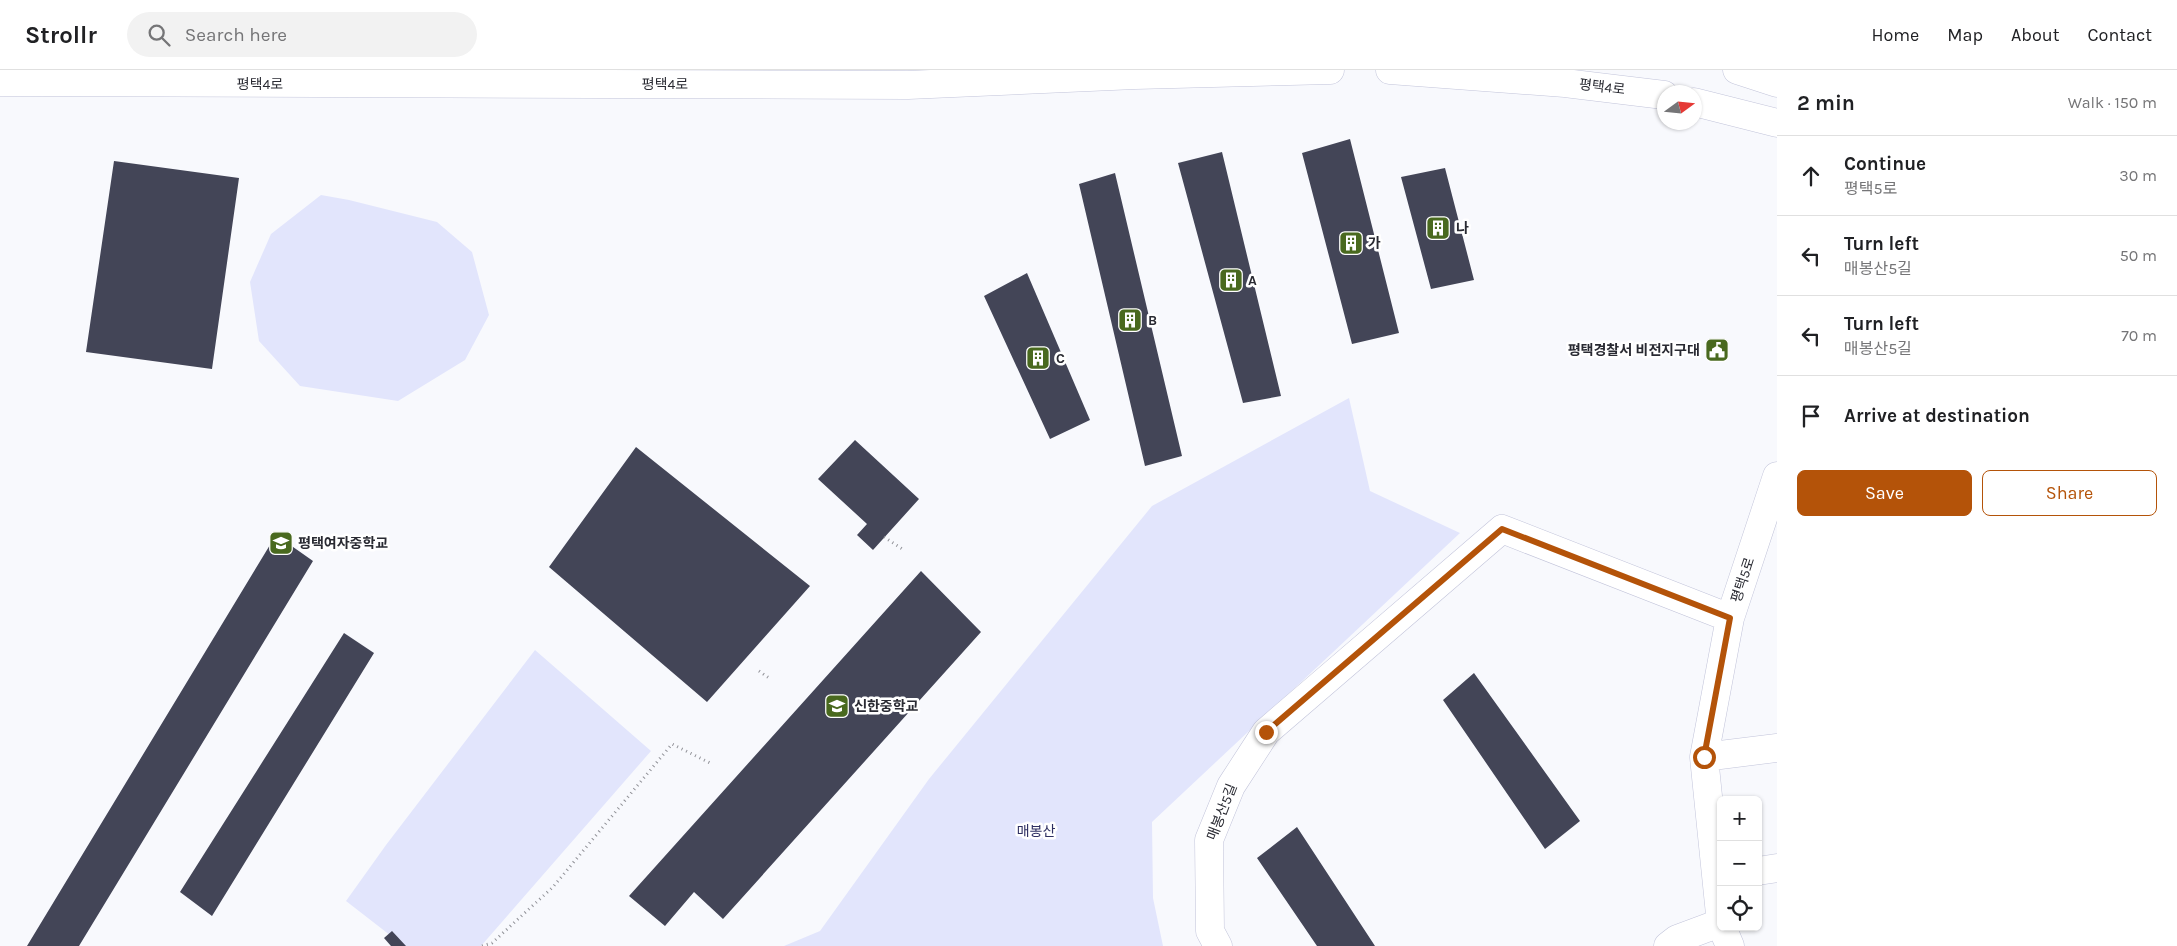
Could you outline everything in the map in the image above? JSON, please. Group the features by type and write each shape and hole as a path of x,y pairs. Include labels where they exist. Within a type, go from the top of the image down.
{"street":[{"name":"평택4로","path":"0,82 908,85 1135,75 1330,70"},
{"name":"평택4로","path":"1390,70 1566,83 1657,94"},
{"path":"1738,70 1777,83"},
{"path":"1702,104 1777,123"},
{"name":"평택5로","path":"1717,870 1704,757 1730,618 1777,476"},
{"name":"매봉산5길","path":"1218,946 1210,931 1209,840 1230,786 1266,732 1502,529 1730,618"},
{"path":"1704,757 1777,748"},
{"path":"1762,870 1777,868"},
{"path":"1668,946 1677,940 1717,926"},
{"name":"평택5로","path":"1724,931 1730,946"}],"path":[{"path":"884,537 904,550"},
{"path":"759,671 769,678"},
{"path":"482,946 492,943 553,887 672,744 712,764"}],"green space":[{"path":"321,195 437,222 472,252 489,315 465,360 398,401 300,386 259,341 250,282 271,234"},
{"name":"매봉산","path":"1349,398 1370,491 1460,533 1152,822 1153,898 1163,946 784,946 820,931 929,779 1152,506"},
{"path":"535,650 651,751 481,946 404,946 346,901 386,845"}],"building":[{"name":"가","path":"1350,139 1399,333 1352,344 1302,153"},
{"name":"A","path":"1222,152 1281,396 1243,403 1178,163"},
{"path":"114,161 239,178 212,369 86,352"},
{"name":"나","path":"1445,168 1474,280 1431,289 1401,177"},
{"name":"B","path":"1115,173 1182,456 1145,466 1079,184"},
{"name":"C","path":"1027,273 1090,420 1050,439 984,296"},
{"path":"855,440 919,499 873,550 857,535 867,524 818,479"},
{"path":"636,447 810,586 707,702 549,567"},
{"path":"276,535 313,561 79,946 27,946"},
{"path":"921,571 981,632 723,919 694,892 665,926 629,896"},
{"path":"344,633 374,653 212,916 180,892"},
{"path":"1474,673 1580,821 1545,849 1443,700"},
{"path":"1297,827 1375,946 1317,946 1257,858"},
{"path":"392,931 406,946 391,946 384,938"}],"place":[{"name":"나","path":"1438,228"},
{"name":"가","path":"1351,243"},
{"name":"A","path":"1231,280"},
{"name":"B","path":"1130,320"},
{"name":"평택경찰서 비전지구대","path":"1717,350"},
{"name":"C","path":"1038,358"},
{"name":"평택여자중학교","path":"281,543"},
{"name":"신한중학교","path":"837,706"}],"route":[{"path":"1266,732 1502,529 1730,618 1704,757"}]}
